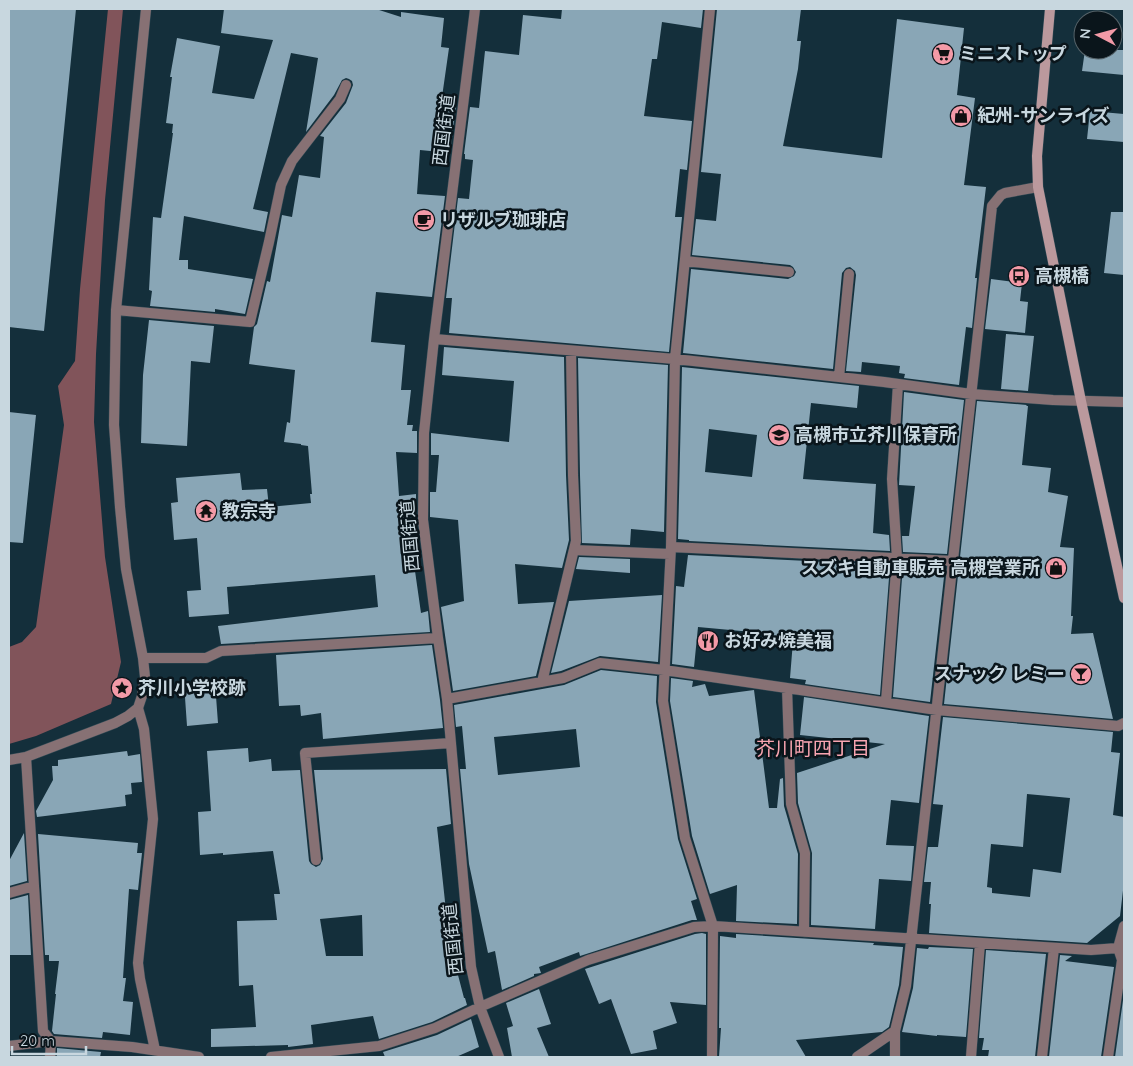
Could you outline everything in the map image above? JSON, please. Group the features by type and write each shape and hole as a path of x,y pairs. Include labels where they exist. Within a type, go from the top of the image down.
{"street":[{"path":"9,760 26,757 115,723 138,708 142,696 145,677 126,570 114,425 116,310 146,9"},
{"name":"西国街道","path":"475,9 424,433 423,520 447,699 471,967 480,1007 499,1057"},
{"path":"710,9 675,359 671,550 663,700 685,838 713,926 712,1057"},
{"path":"1050,9 1037,156 1038,187 1081,401 1124,598"},
{"path":"116,310 250,322 281,185 292,161 340,99 346,85"},
{"path":"895,1057 896,1031 906,986 992,206 1001,195 1038,187"},
{"path":"685,261 789,272"},
{"path":"838,377 849,274"},
{"path":"434,339 571,352 675,359 971,394 1053,400 1124,402"},
{"path":"542,682 576,541 571,352"},
{"path":"886,702 897,558 892,479 898,384"},
{"path":"574,550 671,550 953,561"},
{"path":"143,658 206,658 221,651 438,638"},
{"path":"447,699 563,678 600,662 937,710 1118,726 1124,723"},
{"path":"787,688 791,804 806,853 804,932"},
{"path":"138,708 144,729 153,819 138,963 155,1050"},
{"path":"316,860 305,753 451,743"},
{"path":"26,757 43,1031 51,1041 50,1057"},
{"path":"9,893 34,886"},
{"path":"270,1057 307,1056 379,1046 435,1028 588,960 694,927 713,926 1091,950 1118,948"},
{"path":"1108,1057 1122,960 1118,948 1124,926"},
{"path":"970,1057 980,943"},
{"path":"1042,1057 1054,948"},
{"path":"857,1057 896,1031"},
{"path":"9,1046 51,1041 132,1047 199,1057"}],"shaded area":[{"path":"108,9 123,9 105,200 94,422 105,557 121,662 111,704 36,736 9,744 9,647 22,642 36,627 64,425 58,386 75,361 80,289"}],"building":[{"path":"9,9 76,9 44,331 9,327"},
{"path":"224,9 376,9 401,17 401,12 444,18 441,47 449,48 441,104 456,106 450,153 420,150 417,194 445,196 432,297 376,292 371,342 405,345 401,390 411,390 407,425 413,425 412,431 417,431 417,453 396,452 399,496 416,494 416,516 407,515 421,613 428,611 430,632 221,644 218,626 378,607 375,575 227,587 229,614 189,617 187,591 201,590 197,538 174,540 171,503 178,502 176,478 240,473 242,490 267,489 269,507 311,503 308,446 284,442 287,422 290,423 295,370 249,364 254,327 257,324 267,281 270,282 282,215 292,217 299,175 320,178 324,137 320,136 346,103 353,85 349,79 342,80 334,95 306,132 318,58 291,53 253,209 268,212 264,232 184,216 179,260 188,260 188,269 253,279 245,314 215,309 215,312 150,306 152,291 149,290 153,217 161,218 173,133 173,124 166,123 172,77 170,77 177,38 220,46 212,93 254,99 273,40 221,33"},
{"path":"562,9 703,9 701,28 662,22 657,59 652,59 644,116 692,121 687,170 680,169 675,217 682,217 669,352 449,333 452,298 446,298 458,198 469,199 473,160 465,159 464,154 470,107 479,108 485,51 519,55 523,15 561,19"},
{"path":"717,9 801,9 797,41 801,41 798,69 783,146 882,158 897,19 964,28 957,95 975,98 964,185 986,187 975,278 977,278 972,328 966,327 959,385 904,378 905,374 899,373 900,366 862,362 861,372 846,371 856,275 855,271 850,267 846,268 842,273 833,369 683,353 691,269 788,279 794,276 796,272 790,265 692,255 696,219 716,221 721,174 701,172"},
{"path":"1124,50 1124,75 1082,71 1084,60 1123,60"},
{"path":"1090,111 1124,114 1124,142 1087,139"},
{"path":"1111,212 1124,212 1124,275 1104,273"},
{"path":"991,279 1022,283 1020,301 1028,302 1025,333 985,329"},
{"path":"149,320 214,326 210,363 191,361 187,446 141,443 143,375"},
{"path":"1006,334 1034,336 1028,391 1001,389"},
{"path":"444,347 564,357 569,540 562,568 515,564 518,604 554,602 536,676 453,691 441,607 464,601 458,520 430,517 430,492 436,492 439,455 431,455 431,433 509,442 514,381 442,375"},
{"path":"578,358 668,365 664,532 631,529 630,545 582,543"},
{"path":"682,367 859,386 857,408 811,403 803,479 876,484 873,533 889,535 890,551 678,539","holes":["709,429 757,435 752,477 705,472"]},
{"path":"904,392 964,400 947,554 903,552 902,536 909,536 915,486 899,485"},
{"path":"977,401 1028,406 1022,465 1051,468 1048,492 1068,496 1060,547 1074,548 1071,634 1093,633 1113,719 944,704"},
{"path":"9,412 36,415 23,543 9,542"},
{"path":"688,555 890,565 880,695 805,684 806,680 790,678 793,641 762,638 763,633 698,627 694,667 672,664 676,586 684,587"},
{"path":"579,557 630,559 630,573 576,569"},
{"path":"903,565 945,568 930,702 893,697"},
{"path":"662,595 658,662 600,656 551,673 569,601"},
{"path":"432,645 443,728 323,739 321,713 301,716 300,705 279,706 276,655"},
{"path":"601,670 657,676 656,702 678,839 697,899 691,901 697,920 580,956 579,952 539,967 541,973 534,974 534,976 502,990 495,951 488,953 469,864 460,769 466,769 462,726 456,727 454,705 564,685","holes":["576,729 580,767 498,775 494,737"]},
{"path":"671,678 693,681 692,687 705,684 709,696 754,690 769,808 777,808 780,779 783,778 784,806 798,854 797,924 736,921 737,885 710,894 692,836 670,701"},
{"path":"184,683 215,683 218,723 187,726"},
{"path":"804,697 929,716 919,803 891,800 886,845 914,846 911,881 879,879 875,929 811,925 812,853 798,803 797,773 885,744 800,735"},
{"path":"943,717 1113,732 1111,752 1120,753 1113,815 1124,817 1124,882 1120,916 1087,943 929,933 931,882 924,882 928,847 938,847 943,805 933,804","holes":["1027,794 1070,798 1061,873 1033,869 1030,897 992,893 992,888 987,887 991,844 1023,847"]},
{"path":"248,748 249,762 271,759 272,771 300,770 309,861 316,867 320,865 323,859 314,770 446,769 451,824 437,827 453,976 458,975 467,1005 432,1022 379,1039 373,1016 311,1025 313,1044 288,1047 288,1045 211,1047 211,1029 256,1027 253,985 239,986 237,921 277,920 274,894 280,894 273,851 200,855 198,812 211,811 207,751","holes":["362,915 363,956 326,956 320,919"]},
{"path":"127,751 128,756 140,754 142,782 131,783 132,794 125,795 126,806 37,817 36,811 53,780 52,766 58,766 58,760"},
{"path":"24,833 27,881 9,886 9,861"},
{"path":"38,834 138,843 137,853 142,853 138,890 129,889 123,978 126,978 123,1001 133,1002 130,1035 103,1032 102,1038 54,1034 52,1031 59,961 49,961 49,955 45,955"},
{"path":"28,895 31,955 9,955 9,900"},
{"path":"702,933 706,934 706,1005 670,1002 677,1023 653,1031 657,1049 631,1054 611,999 599,1004 585,969"},
{"path":"736,934 874,943 873,945 903,947 899,985 889,1027 882,1032 796,1040 806,1057 719,1057 721,1028 719,1028 720,936 736,938"},
{"path":"929,947 973,949 966,1037 902,1032 913,988 917,948 928,949"},
{"path":"986,950 1046,954 1035,1057 988,1057 989,1050 982,1050 984,1038 979,1038"},
{"path":"1060,955 1072,956 1065,961 1114,967 1101,1057 1049,1057"},
{"path":"539,989 551,1024 537,1028 549,1057 512,1057 507,1028 513,1026 506,1003"},
{"path":"1124,993 1124,1057 1115,1057"},
{"path":"471,1019 479,1047 456,1057 385,1057 383,1052 437,1035"},
{"path":"57,1048 101,1052 100,1057 57,1057"}],"place":[{"name":"ミニストップ","path":"943,54"},
{"name":"紀州-サンライズ","path":"961,116"},
{"name":"リザルブ珈琲店","path":"424,220"},
{"name":"高槻橋","path":"1019,276"},
{"name":"高槻市立芥川保育所","path":"779,435"},
{"name":"教宗寺","path":"206,511"},
{"name":"スズキ自動車販売 高槻営業所","path":"1056,568"},
{"name":"お好み焼美福","path":"708,641"},
{"name":"スナック レミー","path":"1081,674"},
{"name":"芥川小学校跡","path":"122,688"}],"district":[{"name":"芥川町四丁目","path":"813,748"}]}
